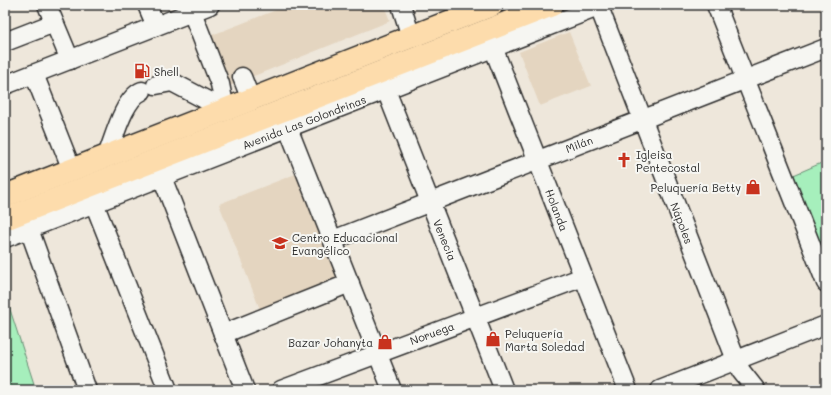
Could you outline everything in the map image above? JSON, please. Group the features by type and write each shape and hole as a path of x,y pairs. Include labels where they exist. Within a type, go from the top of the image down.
{"main road":[{"path":"5,196 492,5"},
{"path":"490,40 486,17 492,5"},
{"name":"Avenida Las Golondrinas","path":"5,219 398,65 490,40 552,5"},
{"path":"398,65 405,55 411,37"}],"street":[{"path":"47,5 70,60"},
{"path":"147,5 156,26"},
{"path":"5,85 210,5"},
{"path":"400,5 411,37"},
{"path":"716,5 826,283"},
{"name":"Avenida Las Golondrinas","path":"5,238 386,90 490,40 601,6"},
{"name":"Nápoles","path":"601,6 642,120 736,360 741,371 756,390"},
{"path":"192,12 220,84 225,110"},
{"path":"5,42 54,23"},
{"name":"Holanda","path":"490,40 628,390"},
{"name":"Milán","path":"333,240 826,48"},
{"path":"34,74 72,170"},
{"path":"242,77 251,100"},
{"path":"107,156 129,101 136,93 172,82 225,110"},
{"name":"Venecia","path":"386,90 504,390"},
{"path":"288,128 392,390"},
{"path":"162,177 245,390"},
{"path":"94,204 168,390"},
{"path":"29,229 87,390"},
{"name":"Noruega","path":"281,390 583,277"},
{"path":"223,334 350,283"},
{"path":"660,390 826,325"}],"shaded area":[{"path":"289,5 384,5 390,21 227,87 207,37"},
{"path":"569,32 591,86 540,106 519,52"},
{"name":"Centro Educacional Evangélico","path":"298,173 340,281 261,312 219,204"}],"green space":[{"path":"826,161 826,248 817,251 789,177"},
{"path":"5,294 36,390 5,390"}],"place":[{"name":"Shell","path":"142,71"},
{"name":"Igleisa Pentecostal","path":"624,160"},
{"name":"Peluquería Betty","path":"753,187"},
{"name":"Centro Educacional Evangélico","path":"280,243"},
{"name":"Peluquería Marta Soledad","path":"493,339"},
{"name":"Bazar Johanyta","path":"385,342"}]}
